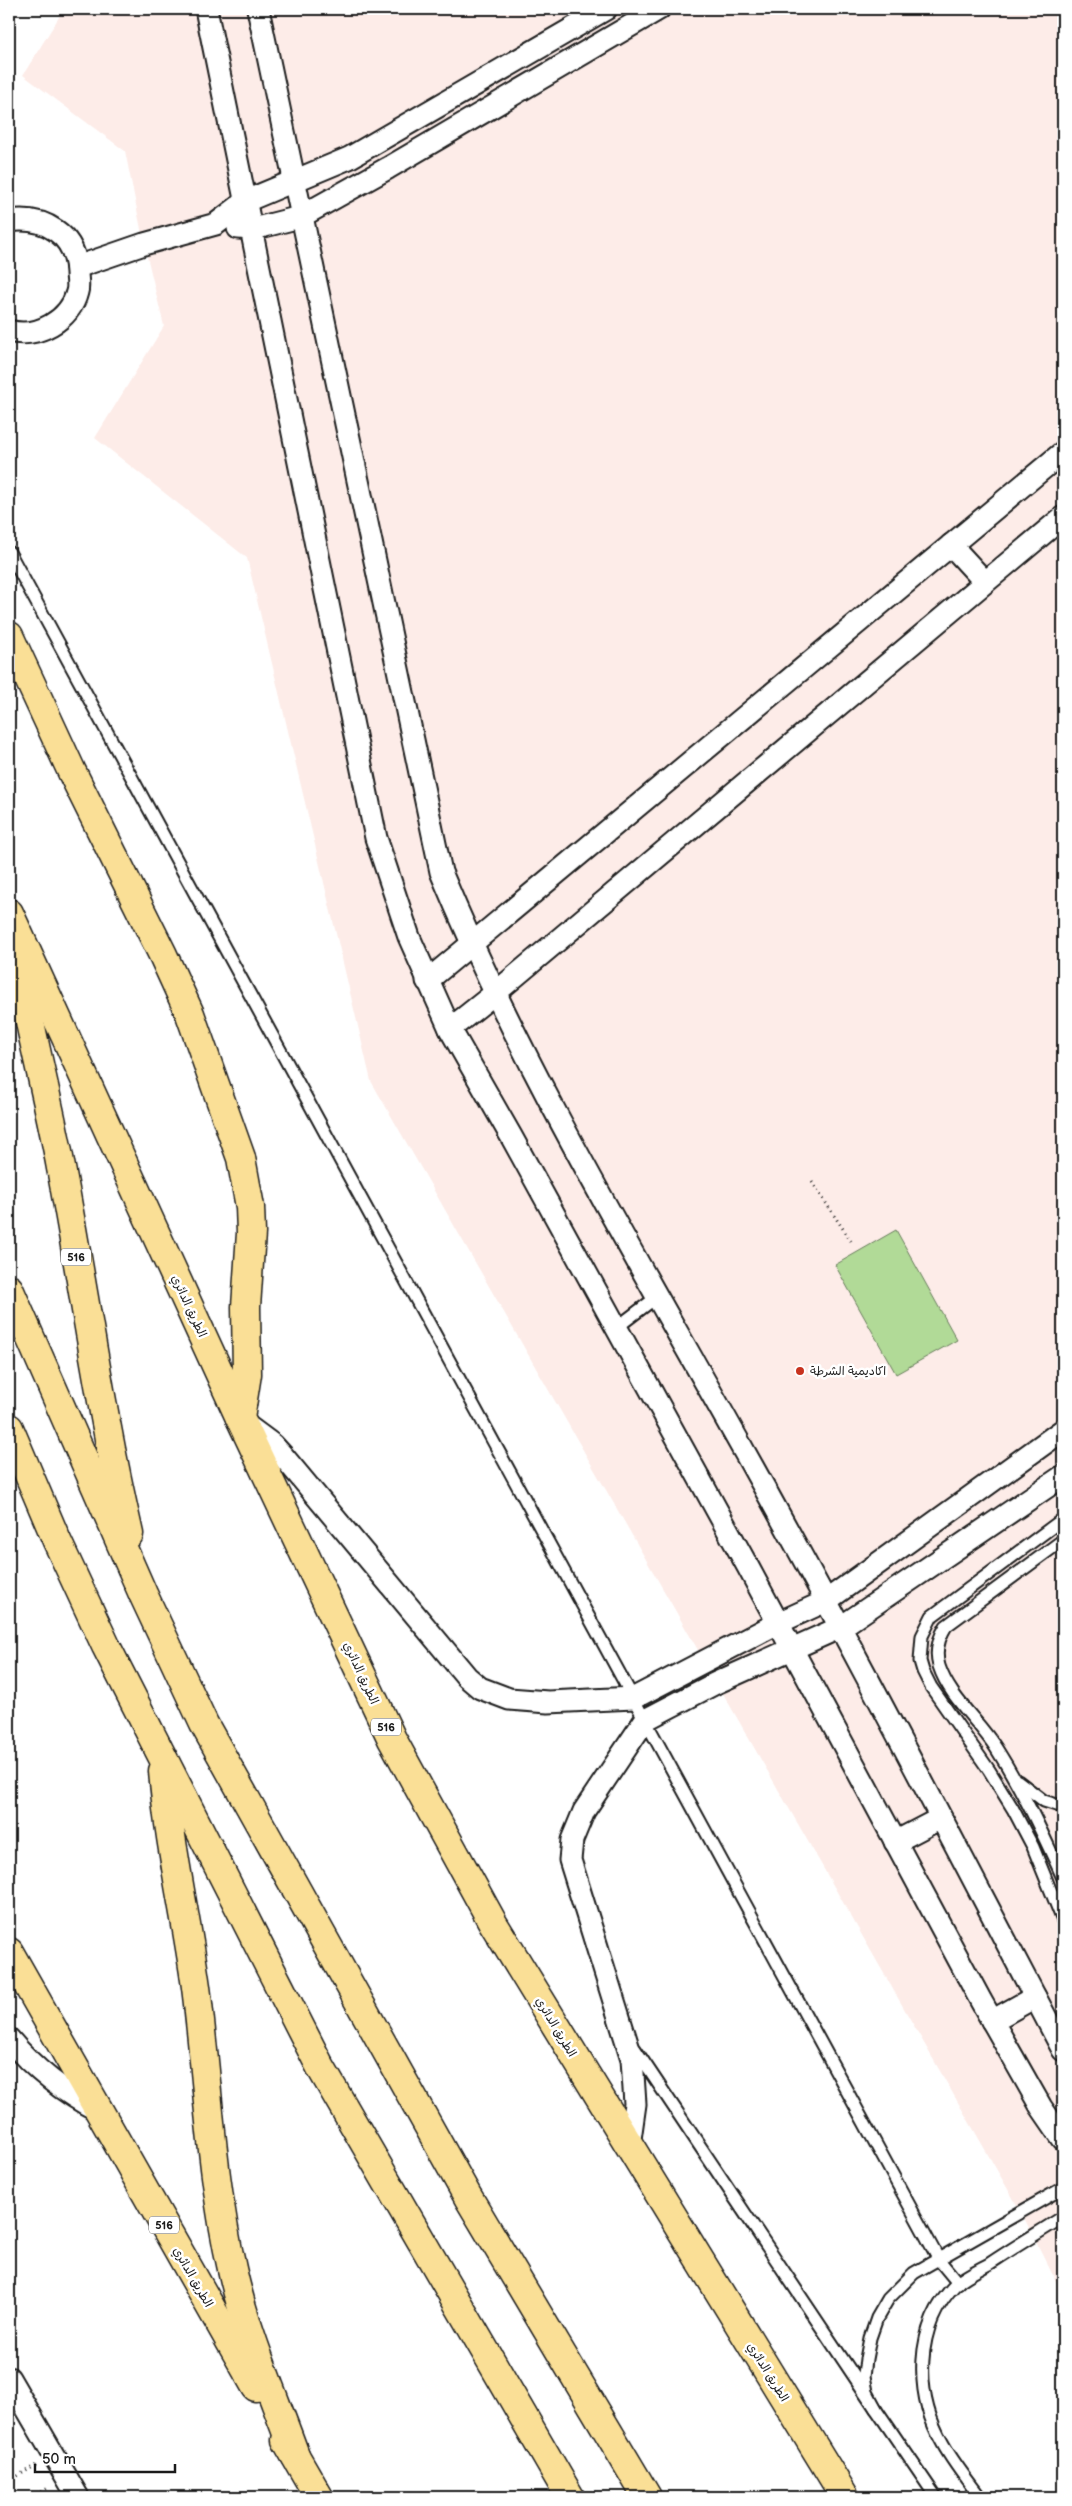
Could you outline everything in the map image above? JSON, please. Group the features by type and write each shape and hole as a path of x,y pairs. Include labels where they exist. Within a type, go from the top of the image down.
{"highway":[{"path":"9,636 72,772 163,955 186,1006 241,1158 249,1199 251,1232 246,1307 247,1374 241,1420"},
{"name":"الطريق الدائري","path":"10,917 241,1420 401,1756 493,1923 845,2497"},
{"name":"516","path":"10,917 23,992 62,1169 103,1412 143,1594"},
{"name":"516","path":"9,1289 143,1594 204,1724 468,2197 647,2497"},
{"path":"9,1428 61,1550 106,1646 322,2068 570,2497"},
{"path":"161,1754 168,1817 196,1986 214,2156 231,2267 246,2323 295,2455"},
{"name":"الطريق الدائري","path":"9,1952 319,2497"}],"street":[{"path":"206,9 253,230 376,838 409,938 450,1029 778,1624 992,2021 1041,2107 1063,2139"},
{"path":"258,9 300,217 441,872 494,994 544,1090 841,1627 1063,2050"},
{"path":"77,267 144,244 216,224 246,201 349,158 606,9"},
{"path":"216,224 253,230 300,217 388,168 659,9"},
{"path":"9,220 25,219 44,223 60,232 72,247 77,267 78,291 65,314 44,330 19,334 9,332"},
{"path":"427,980 472,946 1063,452"},
{"path":"450,1029 1063,517"},
{"path":"951,545 986,582"},
{"path":"241,1420 284,1456 466,1677 480,1688 509,1699 548,1702 634,1698 826,1601 1063,1430"},
{"path":"629,2146 635,2104 632,2059 570,1860 572,1840 584,1811 645,1720 716,1683 841,1627 1063,1476"},
{"path":"895,1842 941,1818"},
{"path":"992,2021 1035,1997"},
{"path":"9,2039 38,2071 57,2086 99,2111"},
{"path":"9,2378 78,2497"}],"lane":[{"path":"9,552 939,2260 958,2283"},
{"path":"616,1328 658,1296"},
{"path":"1063,1519 944,1604 925,1626 920,1647 920,1661 931,1687 989,1770 1013,1809 1044,1874 1063,1921"},
{"path":"1063,1540 946,1626 938,1645 940,1667 945,1680 996,1747 1060,1858 1063,1878"},
{"path":"1012,1775 1044,1801 1063,1807"},
{"path":"1044,1874 1060,1858"},
{"path":"624,2033 936,2497"},
{"path":"876,2409 867,2392 864,2376 870,2338 877,2318 899,2286 914,2273 1063,2188"},
{"path":"980,2497 943,2444 930,2413 922,2374 926,2340 935,2313 958,2283 1063,2217"}],"path":[{"path":"812,1182 851,1241"},
{"path":"9,2481 53,2455"}],"shaded area":[{"name":"اكاديمية الشرطة","path":"64,9 1063,9 1063,2295 1021,2212 371,1081 247,558 95,438 164,326 144,244 125,151 23,75"}],"green space":[{"path":"896,1230 957,1340 896,1374 835,1265"}],"place":[{"name":"اكاديمية الشرطة","path":"800,1371"}]}
